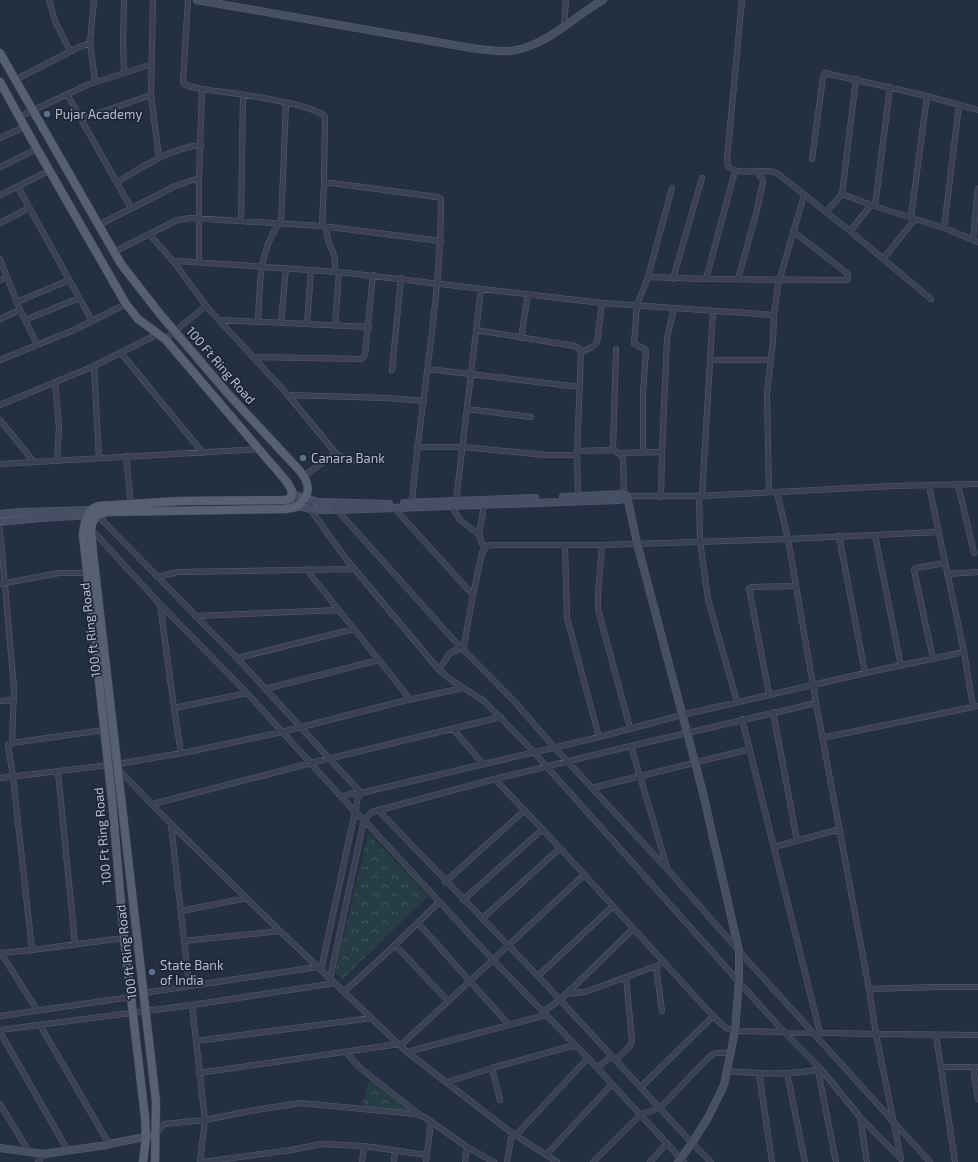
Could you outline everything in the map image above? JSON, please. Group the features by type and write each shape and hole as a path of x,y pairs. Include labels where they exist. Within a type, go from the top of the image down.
{"main road":[{"path":"197,0 477,49 510,51 523,48 540,41 603,0"},
{"name":"100 Ft Ring Road","path":"0,53 121,264 160,314 230,396 304,476"},
{"name":"100 Ft Ring Road","path":"0,82 24,127 126,304 138,319 161,337 259,449 290,486 292,494"},
{"path":"304,476 309,487 308,499"},
{"path":"92,527 95,513 99,506 180,501 284,500 291,498 292,494 308,499 333,503 484,505 617,500 625,499 625,495"},
{"path":"284,500 311,510 337,510 394,508 578,496 625,495"},
{"path":"625,495 682,715 739,951 739,981 735,1031 724,1086 709,1116 681,1161"},
{"path":"0,514 20,512 95,513 179,510 286,509 297,506 308,499"},
{"path":"0,522 95,513"},
{"name":"100 Ft Ring Road","path":"95,513 84,522 83,535 108,765 124,938 142,1076 146,1137 143,1162"},
{"name":"100 ft Ring Road","path":"92,527 156,1102 155,1162"},
{"path":"0,1148 44,1154 107,1145 146,1137 156,1133"}],"street":[{"path":"49,0 55,21 70,51"},
{"path":"94,0 90,43 95,82"},
{"path":"124,0 124,73"},
{"path":"153,0 151,95 159,158"},
{"path":"188,0 183,81 187,85 286,103 319,112 325,117 324,227 335,258 337,272 335,326"},
{"path":"564,26 566,0"},
{"path":"742,0 727,159 728,166 735,171 770,170 777,173 850,231 931,299"},
{"path":"15,80 70,51 90,43"},
{"path":"19,117 95,82 152,64"},
{"path":"812,159 824,75 828,73 927,96 978,110"},
{"path":"826,212 842,194 856,79"},
{"path":"850,231 873,206 890,87"},
{"path":"199,262 199,178 202,88"},
{"path":"67,94 131,208"},
{"path":"81,119 151,95"},
{"path":"241,221 243,95"},
{"path":"883,259 913,218 927,96"},
{"path":"258,322 261,267 267,243 280,224 286,103"},
{"path":"944,228 959,105"},
{"path":"0,138 24,127"},
{"path":"117,182 159,158 188,147 201,145"},
{"path":"0,166 37,149"},
{"path":"0,196 49,171"},
{"path":"706,279 735,171"},
{"path":"738,279 756,214 763,182 761,176 755,171"},
{"path":"98,225 175,186 199,178"},
{"path":"674,278 702,178"},
{"path":"324,182 439,198 441,201 441,242 438,284 417,447 412,503"},
{"path":"18,187 92,321"},
{"path":"643,452 643,393 646,351 645,349 634,344 637,305 648,277 672,188"},
{"path":"842,194 873,206 944,228 976,240 978,189"},
{"path":"769,492 767,393 777,289 804,195"},
{"path":"0,223 29,208"},
{"path":"114,252 177,220 185,218 324,227 441,242"},
{"path":"648,277 706,279 848,279 848,274 793,231"},
{"path":"149,234 174,262 206,306 288,395 334,451 334,454"},
{"path":"0,259 20,310 38,344"},
{"path":"174,262 199,262 337,272 401,278 438,284 602,303 774,315"},
{"path":"281,323 286,268"},
{"path":"307,324 310,270"},
{"path":"254,357 360,360 364,358 369,327 373,276"},
{"path":"0,280 7,277"},
{"path":"392,370 401,278"},
{"path":"17,302 69,280"},
{"path":"479,535 460,520 454,504 481,289"},
{"path":"521,338 528,294"},
{"path":"25,320 79,298"},
{"path":"581,352 592,347 597,342 602,303"},
{"path":"0,360 92,321 126,304"},
{"path":"0,405 175,331 206,306"},
{"path":"661,497 667,338 674,308"},
{"path":"0,319 20,310"},
{"path":"713,310 700,496 700,541 711,612 737,702"},
{"path":"220,320 369,327"},
{"path":"476,330 575,346 581,352 577,453 578,496"},
{"path":"616,349 616,451 622,460 625,495 661,497 700,496 892,486 978,484"},
{"path":"121,353 203,453"},
{"path":"710,360 771,360"},
{"path":"94,366 99,458"},
{"path":"428,369 580,387"},
{"path":"55,382 59,428 57,460"},
{"path":"288,395 387,398 424,401"},
{"path":"467,409 531,417"},
{"path":"0,420 34,462"},
{"path":"417,447 462,447 546,455 616,451 662,452"},
{"path":"0,464 259,449"},
{"path":"304,476 334,454"},
{"path":"334,454 353,461 376,459"},
{"path":"126,456 131,504"},
{"path":"958,485 974,553"},
{"path":"822,738 976,706 929,486"},
{"path":"778,492 788,539 822,738 840,828 876,1034 901,1160"},
{"path":"308,499 311,510 319,523 354,569 440,670 450,680 484,701 534,752 784,1032 819,1069 860,1117 901,1160"},
{"path":"333,503 337,510 462,649 514,701 930,1162"},
{"path":"484,505 479,535 484,549"},
{"path":"394,508 472,595"},
{"path":"95,513 237,658 330,759 360,794"},
{"path":"92,527 160,604 247,693 355,812 493,960 641,1114 681,1161"},
{"path":"0,530 3,584 14,700 12,743"},
{"path":"462,649 472,595 482,553 484,549 491,545 565,546 788,539 938,532"},
{"path":"875,535 901,666"},
{"path":"839,536 865,673"},
{"path":"602,544 598,609 630,728"},
{"path":"565,546 567,618 598,737"},
{"path":"933,659 914,570 916,568 945,563"},
{"path":"306,569 410,699"},
{"path":"157,577 178,572 354,569"},
{"path":"947,574 978,572"},
{"path":"3,584 59,573 87,573"},
{"path":"769,694 749,588 796,586"},
{"path":"160,604 181,753"},
{"path":"195,616 339,610"},
{"path":"237,658 354,629"},
{"path":"440,670 449,654 462,649"},
{"path":"342,797 352,793 360,794 598,737 769,694 964,652"},
{"path":"264,689 379,660"},
{"path":"0,778 108,765 118,766 282,732 410,699 463,688"},
{"path":"174,708 247,693"},
{"path":"0,701 14,700"},
{"path":"330,979 364,820 370,814 378,810 686,732 816,703"},
{"path":"774,712 797,840"},
{"path":"153,804 312,763 501,717"},
{"path":"742,719 820,1033"},
{"path":"453,729 483,764"},
{"path":"32,950 13,777 8,745 12,743 104,730"},
{"path":"631,746 668,870"},
{"path":"592,788 750,749"},
{"path":"118,766 171,824 319,969 407,1052 514,1134 554,1161"},
{"path":"58,772 74,944"},
{"path":"495,780 525,810 663,962 726,1028 735,1031 978,1035"},
{"path":"319,969 360,794"},
{"path":"378,810 445,882 538,976 711,1162"},
{"path":"445,882 525,810"},
{"path":"171,824 189,985"},
{"path":"774,847 840,828"},
{"path":"463,900 543,830"},
{"path":"173,841 180,832"},
{"path":"482,919 560,848"},
{"path":"200,1074 400,1045 584,875"},
{"path":"181,911 247,898"},
{"path":"344,992 439,902"},
{"path":"538,976 613,906"},
{"path":"418,923 509,1025"},
{"path":"407,1052 545,1014 633,929"},
{"path":"184,941 280,931"},
{"path":"37,1010 1,953 124,938"},
{"path":"395,945 448,1002"},
{"path":"566,994 581,993 656,966 663,962"},
{"path":"656,966 662,1011"},
{"path":"143,993 189,985 319,969"},
{"path":"616,1060 630,1046 632,1041 626,977"},
{"path":"68,1151 0,1031 192,1006 335,983"},
{"path":"869,989 978,987"},
{"path":"0,1016 131,997"},
{"path":"192,1006 205,1120 201,1162 291,1150 321,1144 364,1146 427,1155"},
{"path":"641,1087 713,1016"},
{"path":"196,1041 371,1018"},
{"path":"40,1026 109,1144"},
{"path":"936,1035 955,1162"},
{"path":"447,1082 575,1045"},
{"path":"346,1052 359,1067 421,1115 467,1147 494,1162"},
{"path":"593,1162 641,1114 660,1108 715,1053 730,1053"},
{"path":"597,1068 612,1056"},
{"path":"507,1162 514,1134 588,1058"},
{"path":"941,1067 976,1067 978,1099"},
{"path":"492,1068 500,1100"},
{"path":"727,1070 759,1073 787,1073 819,1069"},
{"path":"819,1069 836,1162"},
{"path":"759,1073 772,1162"},
{"path":"787,1073 806,1162"},
{"path":"546,1155 612,1084"},
{"path":"156,1133 164,1124 205,1120 300,1103 421,1115"},
{"path":"0,1104 29,1152"},
{"path":"860,1117 867,1162"},
{"path":"426,1162 431,1122"},
{"path":"650,1162 667,1143"},
{"path":"362,1162 364,1146"},
{"path":"465,1162 467,1147"},
{"path":"394,1162 396,1151"},
{"path":"38,1162 44,1154"}],"green space":[{"path":"368,833 428,896 343,979 335,973"},
{"path":"370,1078 411,1111 362,1106"}],"place":[{"name":"Pujar Academy","path":"47,114"},
{"name":"Canara Bank","path":"303,458"},
{"name":"State Bank of India","path":"152,972"}]}
